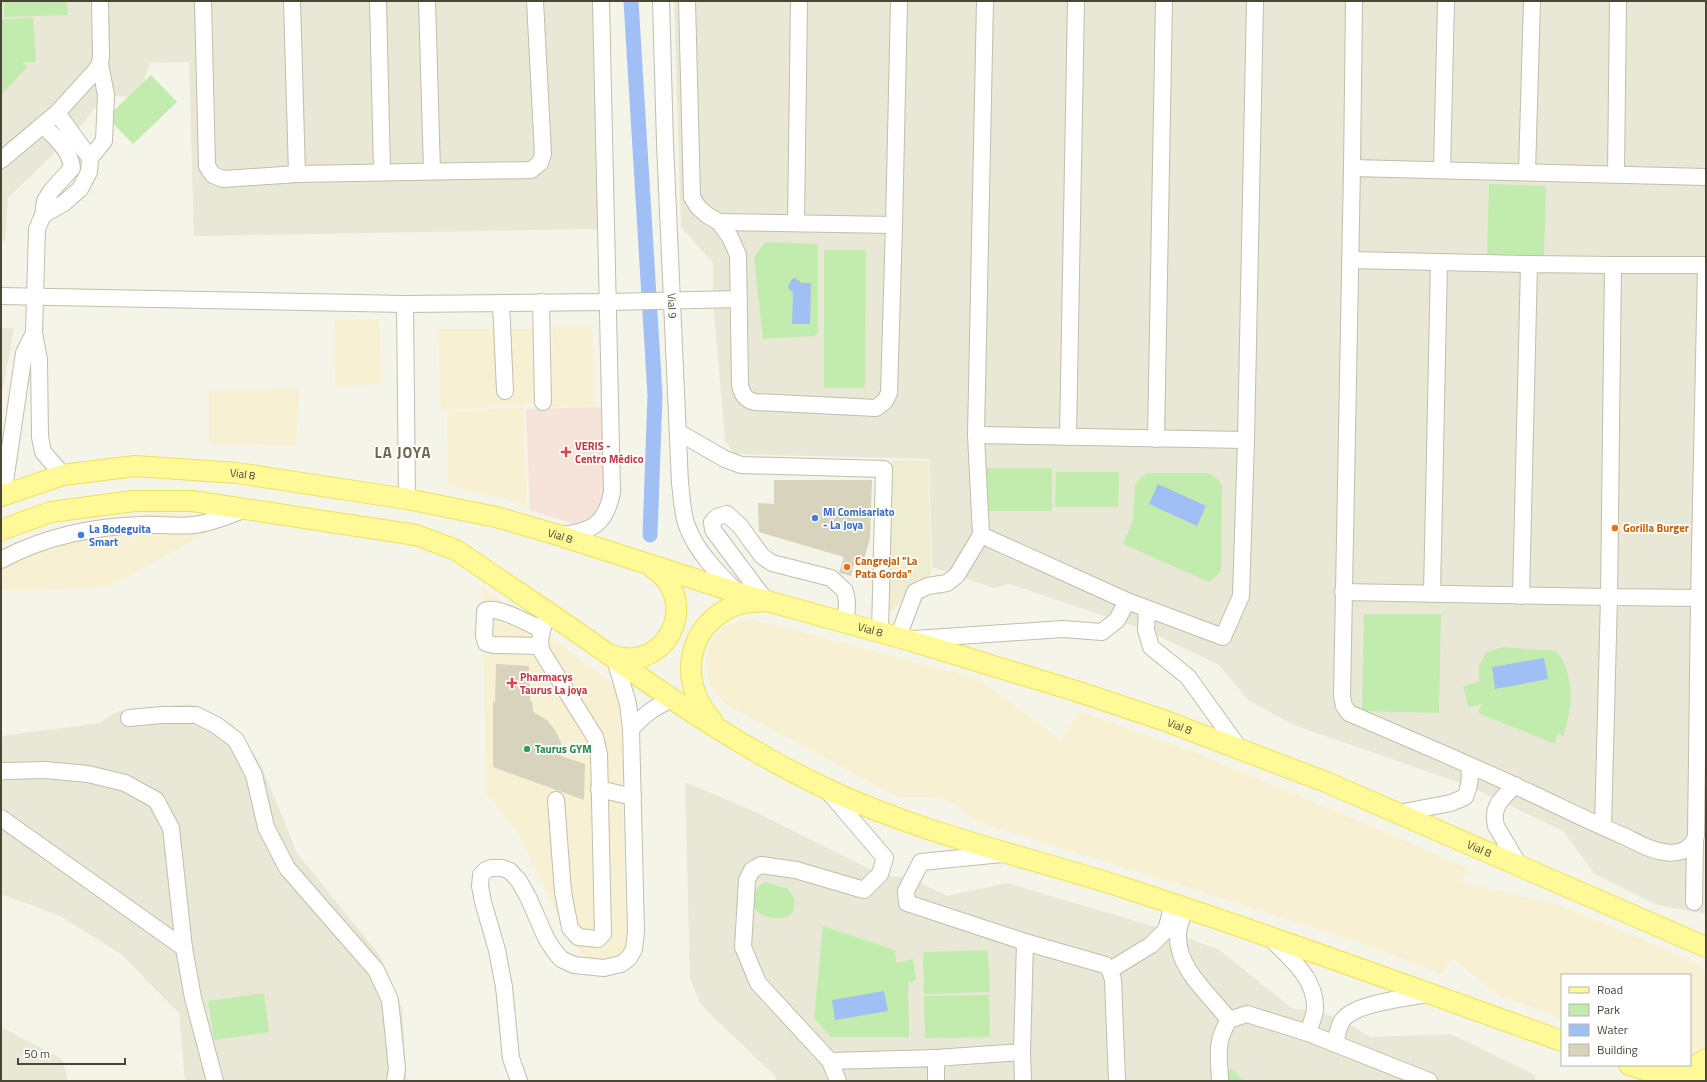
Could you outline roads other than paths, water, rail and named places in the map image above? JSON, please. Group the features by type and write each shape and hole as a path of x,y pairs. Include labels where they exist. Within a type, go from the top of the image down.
{"main road":[{"name":"Vial 8","path":"2,495 63,475 135,466 237,473 407,499 496,517 558,535 738,593 846,624 896,636 1086,694 1163,720 1239,748 1398,812 1706,947"},
{"path":"1,530 51,512 134,501 192,501 416,535 456,550 546,622 611,656 673,699 774,762 827,789 872,809 928,830 1006,854 1052,866 1179,906 1268,936 1561,1041"},
{"path":"611,656 627,658 646,655 663,644 674,627 677,607 672,588 660,572 642,563"},
{"path":"723,731 705,712 694,692 690,669 695,646 700,636 714,618 734,606 757,602 773,603"},
{"path":"1654,1074 1678,1072 1689,1069 1706,1059"},
{"path":"1632,1066 1654,1074 1674,1078 1706,1080"}],"street":[{"path":"90,158 104,141 106,95 100,64 100,1"},
{"path":"202,1 207,166 213,175 223,178 382,171 531,170 540,163 543,154 535,1"},
{"path":"292,1 297,174"},
{"path":"378,1 382,171"},
{"path":"427,1 432,171"},
{"path":"558,535 580,533 591,528 605,515 610,504 612,492 609,302 604,164 601,1"},
{"name":"Vial 9","path":"661,1 680,483 687,525 693,540 710,564 738,593"},
{"path":"686,1 692,197 698,208 719,222 730,237 738,255 740,385 743,396 755,402 876,408 885,402 889,393 899,1"},
{"path":"796,223 800,1"},
{"path":"896,636 915,592 928,586 947,583 958,576 981,535 976,435 985,1"},
{"path":"1068,437 1076,1"},
{"path":"1156,439 1164,1"},
{"path":"981,535 1147,609 1223,637 1241,596 1246,440 1255,1"},
{"path":"1350,260 1706,266 1696,836 1691,846 1682,852 1670,853 1658,851 1603,827 1515,785 1349,713 1346,710 1342,696 1343,592 1354,1"},
{"path":"1442,170 1446,1"},
{"path":"1527,172 1532,1"},
{"path":"1616,174 1618,1"},
{"path":"1,160 57,113 100,64"},
{"path":"40,222 80,189 90,172 90,158 57,113"},
{"path":"43,125 62,145 71,158 72,168 51,191 45,200 40,222 34,333 40,360 40,437 43,452 50,462 63,475"},
{"path":"1352,168 1706,177"},
{"path":"719,222 894,225"},
{"path":"1432,594 1439,262"},
{"path":"1521,596 1529,264"},
{"path":"1603,827 1613,265"},
{"path":"1,296 36,290 405,304 672,301 739,298"},
{"path":"541,302 543,402"},
{"path":"501,303 504,391"},
{"path":"405,304 407,499"},
{"path":"2,495 24,353 34,333"},
{"path":"678,432 725,459 741,465 884,469 896,636"},
{"path":"976,435 1246,440"},
{"path":"1,560 39,544 71,534 104,528 142,525 194,525 217,520 246,509"},
{"path":"773,603 713,530 712,522 717,517 728,514 740,526 762,556 772,563 831,578 845,591 847,601 846,624"},
{"path":"1343,592 1699,598"},
{"path":"896,636 1063,629 1102,632 1117,620 1126,600"},
{"path":"540,646 494,645 486,643 484,636 485,611 491,609 546,622 540,646 542,652 595,737 599,754 603,934 598,939 578,937 570,928 563,892 556,800"},
{"path":"1147,609 1146,630 1151,647 1188,677 1239,748"},
{"path":"519,1081 511,1058 505,993 497,950 483,902 480,886 481,875 486,870 491,868 502,868 510,871 518,881 546,938 561,959 574,965 592,968 615,967 629,958 634,949 636,932 631,729 628,704 611,656"},
{"path":"631,729 648,712 673,699"},
{"path":"129,718 196,715 216,725 236,740 254,775 266,827 287,868 376,970 390,1000 397,1069 395,1081"},
{"path":"1398,812 1452,803 1465,797 1471,774 1469,766"},
{"path":"1,772 45,770 88,774 125,783 156,800 171,828 184,948 193,998 215,1081"},
{"path":"1515,785 1498,803 1494,814 1494,819 1496,826 1519,865"},
{"path":"599,789 633,797"},
{"path":"827,789 886,858 880,874 864,890 796,870 761,865 752,870 747,880 743,947 758,983 830,1061 838,1081"},
{"path":"1,818 184,948"},
{"path":"1694,841 1694,902"},
{"path":"1006,854 921,862 906,891 907,903 1026,942 1105,965 1110,970 1113,980 1117,1081"},
{"path":"1110,970 1151,945 1166,930 1179,906"},
{"path":"1179,906 1178,934 1180,954 1199,986 1217,1003 1229,1020"},
{"path":"1268,936 1302,970 1311,987 1315,1010 1308,1033"},
{"path":"1023,1081 1022,1052 1026,942"},
{"path":"1335,1044 1341,1022 1350,1012 1363,1006 1428,994"},
{"path":"1220,1081 1218,1044 1224,1028 1229,1020 1247,1014 1308,1033 1429,1081"},
{"path":"830,1061 936,1058 1022,1052"},
{"path":"936,1058 936,1081"}],"water":[{"path":"795,278 802,283 811,283 810,324 792,324 793,292 788,287 792,279"},
{"path":"1158,484 1206,506 1197,526 1149,504"},
{"path":"1544,658 1548,679 1495,689 1492,667"},
{"path":"884,991 888,1011 835,1020 832,1000"}],"waterway":[{"path":"631,1 655,395 650,535"}],"place":[{"name":"VERIS - Centro Médico","path":"566,452"},
{"name":"Mi Comisariato - La Joya","path":"815,518"},
{"name":"Gorilla Burger","path":"1615,528"},
{"name":"La Bodeguita Smart","path":"81,535"},
{"name":"Cangrejal \"La Pata Gorda\"","path":"847,567"},
{"name":"Pharmacys Taurus La joya","path":"512,683"},
{"name":"Taurus GYM","path":"527,749"}],"district":[{"name":"LA JOYA","path":"403,452"}]}
